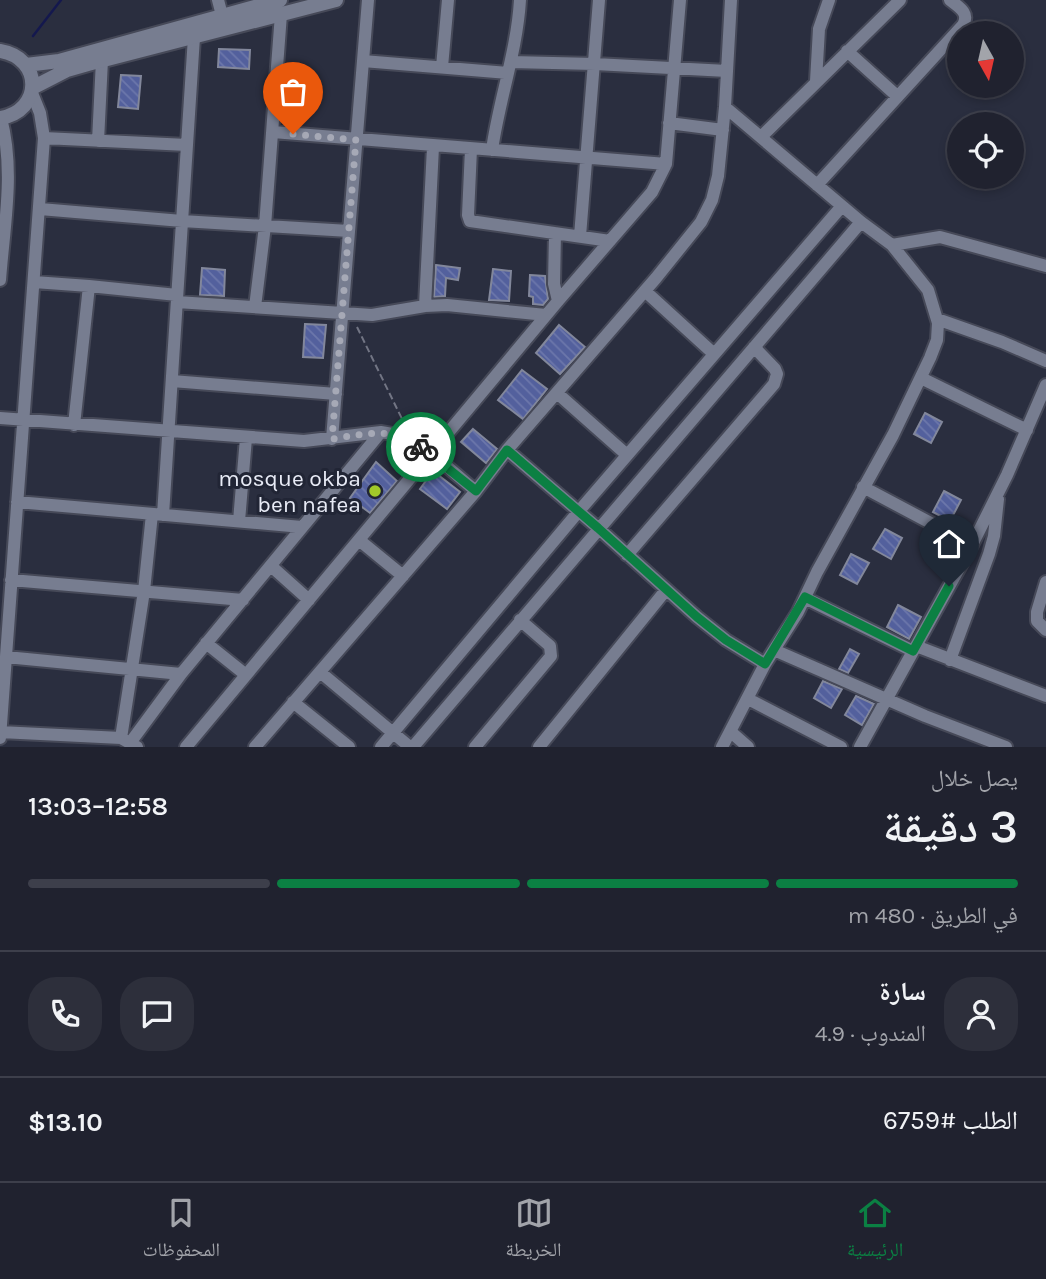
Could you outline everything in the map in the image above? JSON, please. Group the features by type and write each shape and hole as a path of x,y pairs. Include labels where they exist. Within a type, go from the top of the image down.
{"street":[{"path":"218,0 224,22"},
{"path":"26,65 59,61 281,7 336,0"},
{"path":"332,439 346,313 349,231 368,0"},
{"path":"442,68 447,0"},
{"path":"492,150 520,0"},
{"path":"580,236 596,64 599,0"},
{"path":"186,747 652,192 666,164 680,0"},
{"path":"255,747 694,233 712,200 718,176 731,0"},
{"path":"816,81 819,29 829,0"},
{"path":"761,137 900,0"},
{"path":"817,185 965,21 964,12 950,0"},
{"path":"255,307 265,226 281,7"},
{"path":"0,280 8,174 6,139 0,118 20,110 27,103 32,90 67,70 194,37 224,22"},
{"path":"129,743 132,669 169,432 194,37"},
{"path":"0,51 10,52 26,65 31,74 32,90 40,113 44,138 0,738"},
{"path":"847,51 897,96"},
{"path":"98,141 102,60"},
{"path":"363,61 442,68 596,64 727,71"},
{"path":"722,747 765,664 805,597 893,435 937,340 937,319 928,290 892,245 725,107"},
{"path":"669,123 723,130"},
{"path":"272,132 666,164"},
{"path":"44,138 187,145"},
{"path":"425,306 433,147"},
{"path":"471,149 470,221 610,241"},
{"path":"381,747 579,511 842,206"},
{"path":"40,209 349,231"},
{"path":"320,672 412,747 861,222"},
{"path":"555,233 554,284 558,301"},
{"path":"892,245 940,237 1046,266"},
{"path":"34,282 89,286 255,307 346,313 384,314 447,304 546,315"},
{"path":"74,425 89,286"},
{"path":"645,291 714,354"},
{"path":"937,319 1046,361"},
{"path":"627,555 774,384 777,374 775,369 754,347"},
{"path":"921,378 1027,430"},
{"path":"172,381 335,394"},
{"path":"860,747 972,545 1027,430 1041,412 1046,385"},
{"path":"556,393 627,455"},
{"path":"0,418 304,441 381,432 404,436 476,491"},
{"path":"129,743 206,643 381,432"},
{"path":"239,521 246,438"},
{"path":"507,450 726,640 765,664"},
{"path":"863,487 972,545"},
{"path":"950,660 989,554 994,536 999,491"},
{"path":"17,502 302,527"},
{"path":"359,540 403,576"},
{"path":"271,566 309,600"},
{"path":"11,580 243,600"},
{"path":"1046,582 1037,611 1037,621 1046,630"},
{"path":"538,747 666,590"},
{"path":"805,597 915,649 1046,696"},
{"path":"475,747 551,656 550,646 520,620"},
{"path":"206,643 246,675"},
{"path":"774,650 925,716 1006,747"},
{"path":"6,657 181,674"},
{"path":"748,699 841,747"},
{"path":"293,702 349,747"},
{"path":"0,732 129,743"},
{"path":"731,732 748,747"}],"path":[{"path":"346,313 413,442"}],"building":[{"path":"219,49 250,50 249,69 218,67"},
{"path":"121,75 141,76 138,109 118,107"},
{"path":"436,265 460,268 458,280 446,278 445,296 434,297"},
{"path":"202,268 225,270 224,296 200,295"},
{"path":"493,269 511,271 509,301 489,300"},
{"path":"530,275 545,276 548,299 543,305 533,304 533,297 529,296"},
{"path":"305,324 326,325 323,358 303,357"},
{"path":"559,325 585,347 560,374 536,353"},
{"path":"522,370 547,389 523,419 498,400"},
{"path":"925,413 942,422 931,443 914,434"},
{"path":"473,429 497,449 486,463 461,442"},
{"name":"mosque okba ben nafea","path":"376,462 397,481 370,513 350,498"},
{"path":"433,471 460,492 447,509 420,489"},
{"path":"944,491 961,500 950,521 933,512"},
{"path":"885,529 902,538 891,559 873,549"},
{"path":"851,554 869,563 857,584 840,575"},
{"path":"898,605 921,617 909,639 887,627"},
{"path":"850,649 859,654 848,673 839,669"},
{"path":"823,681 842,689 831,708 814,698"},
{"path":"856,696 874,704 862,725 845,715"}],"waterway":[{"path":"33,36 61,0"}],"way so far":[{"path":"293,134 356,140 332,439 381,432 404,436 421,447"}],"place":[{"name":"mosque okba ben nafea","path":"375,491"}],"route":[{"path":"421,447 476,491 507,450 697,617 726,640 765,664 805,597 913,651 949,586"}]}
